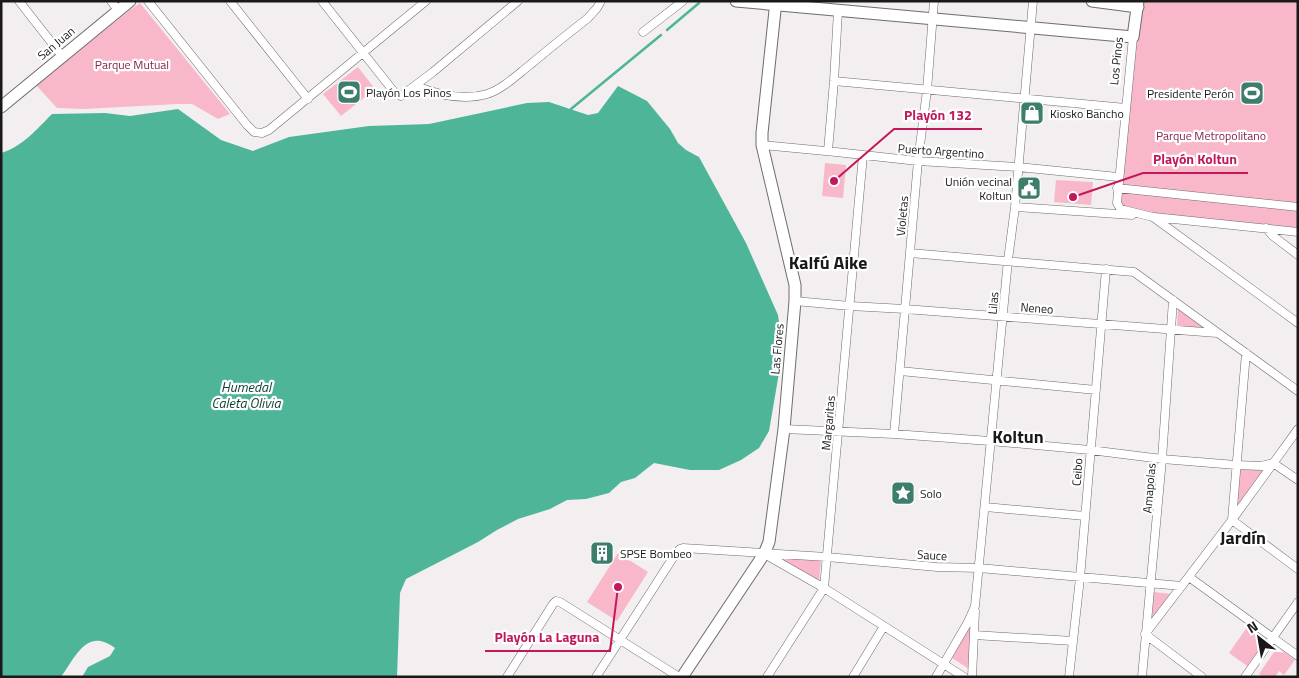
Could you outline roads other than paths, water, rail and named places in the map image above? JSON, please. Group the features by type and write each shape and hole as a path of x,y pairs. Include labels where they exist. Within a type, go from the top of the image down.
{"street":[{"path":"20,1 62,56"},
{"name":"San Juan","path":"1,107 62,56 115,6 130,1"},
{"path":"148,1 254,132 262,133 266,132 308,99 426,1"},
{"path":"230,1 308,99"},
{"path":"323,1 395,93 399,95 404,95 416,86 518,1"},
{"path":"416,86 441,95 476,96 498,89 588,18 597,8 600,1"},
{"path":"643,32 683,1"},
{"path":"736,1 776,3 838,11 1133,37"},
{"name":"Violetas","path":"894,434 934,1"},
{"name":"Lilas","path":"972,677 975,606 1008,260 1015,207 1033,1"},
{"path":"1092,1 1138,4"},
{"name":"Las Flores","path":"680,677 764,554 769,542 784,429 796,300 795,285 762,145 776,3"},
{"name":"Los Pinos","path":"1138,4 1118,177 1117,203 1120,208 1153,217"},
{"path":"828,151 838,11"},
{"path":"834,81 1126,108"},
{"name":"Puerto Argentino","path":"762,145 918,161 1018,167 1118,177"},
{"name":"Margaritas","path":"767,677 824,588 863,155"},
{"path":"1117,188 1298,207"},
{"path":"1015,207 1153,217 1298,232"},
{"path":"1153,217 1298,323"},
{"path":"1266,228 1272,236 1298,255"},
{"path":"910,253 1134,272 1298,391"},
{"name":"Ceibo","path":"1069,677 1080,578 1106,269"},
{"name":"Neneo","path":"796,300 850,306 1218,333"},
{"name":"Amapolas","path":"1142,677 1145,634 1152,584 1173,300"},
{"path":"1232,520 1246,353"},
{"path":"900,371 1096,390"},
{"path":"1202,677 1145,634 1232,520 1298,428"},
{"path":"784,429 990,441 1236,465 1261,466 1273,463 1298,480"},
{"path":"985,507 1085,516"},
{"path":"1232,520 1298,569"},
{"name":"Sauce","path":"620,639 680,549 827,557 937,567 979,568 1182,586"},
{"path":"764,554 824,588 964,677"},
{"path":"1189,577 1298,656"},
{"path":"507,677 556,601 680,677"},
{"path":"1245,677 1298,602"},
{"name":"Lilas","path":"936,677 945,664 975,606"},
{"path":"853,677 884,626"},
{"path":"974,635 1073,641"},
{"path":"596,677 620,639"}],"water":[{"name":"Humedal Caleta Olivia","path":"618,86 647,101 670,129 678,143 699,157 746,243 778,315 782,344 779,373 769,431 759,448 741,460 719,470 690,470 654,463 635,478 621,482 609,493 586,499 567,500 550,509 518,519 406,579 400,593 397,677 82,677 88,667 110,656 115,648 105,642 97,641 90,642 77,653 61,677 1,677 1,153 22,142 52,114 105,113 130,116 178,109 221,140 253,151 289,137 369,126 429,124 527,103 549,102 588,115 598,113"}],"waterway":[{"path":"667,30 699,3"},
{"path":"571,109 661,35"}],"place":[{"name":"Playón Los Pinos","path":"349,92"},
{"name":"Presidente Perón","path":"1252,93"},
{"name":"Kiosko Bancho","path":"1032,113"},
{"name":"Playón 132","path":"834,181"},
{"name":"Unión vecinal Koltun","path":"1029,188"},
{"name":"Playón Koltun","path":"1073,197"},
{"name":"Solo","path":"903,493"},
{"name":"SPSE Bombeo","path":"602,553"},
{"name":"Playón La Laguna","path":"618,587"}],"district":[{"name":"Kalfú Aike","path":"828,262"},
{"name":"Koltun","path":"1018,436"},
{"name":"Jardín","path":"1243,537"}],"park label":[{"name":"Parque Mutual","path":"132,64"},
{"name":"Parque Metropolitano","path":"1211,135"}]}
